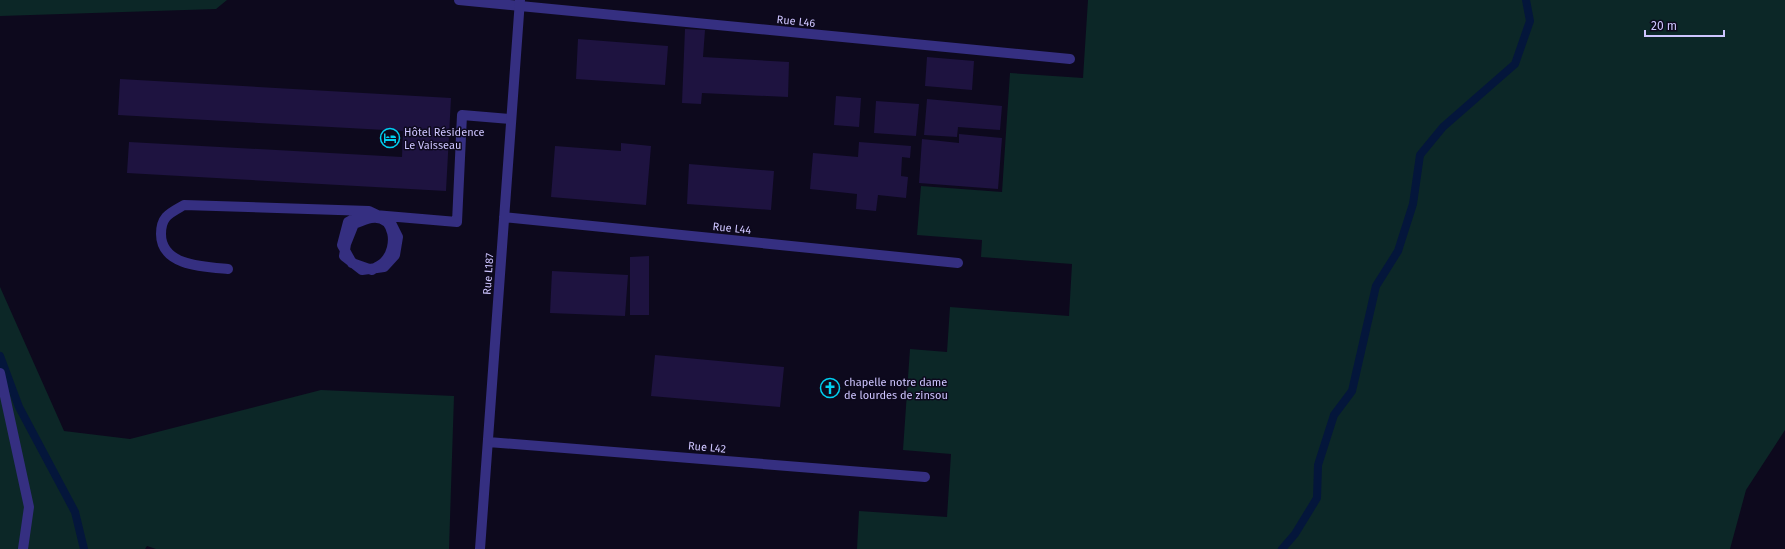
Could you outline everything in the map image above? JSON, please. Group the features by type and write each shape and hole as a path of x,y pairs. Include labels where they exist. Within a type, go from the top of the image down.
{"street":[{"name":"Rue L46","path":"460,0 520,3 1070,59"},
{"name":"Rue L187","path":"480,549 520,3"},
{"path":"228,269 191,265 176,259 164,250 161,240 161,224 167,215 184,204 369,211 376,214 383,218 390,221 398,237 395,255 384,267 376,268 369,269 362,270 356,265 350,261 344,256 345,250 346,244 354,224 372,218 381,219 390,226 393,232 394,246 386,261 379,266 372,270 366,268 359,265 352,263 348,257 345,251 342,245 348,222 363,214 371,214 379,215 387,216 457,222 462,115 511,119"},
{"name":"Rue L44","path":"504,218 958,263"},
{"path":"0,373 29,507 23,549"},
{"name":"Rue L42","path":"488,442 925,477"}],"green space":[{"path":"0,0 227,0 216,9 0,16"},
{"path":"1088,0 1785,0 1785,430 1746,490 1730,549 857,549 859,511 947,517 951,454 903,450 910,349 947,352 950,307 1069,316 1072,264 981,257 982,240 917,235 921,186 1002,192 1010,73 1083,78"},
{"path":"0,287 64,431 130,439 321,390 454,396 449,549 156,549 147,546 145,549 0,549"}],"building":[{"path":"685,29 705,30 703,57 789,62 788,97 702,93 701,104 682,103"},
{"path":"578,39 668,46 665,85 576,79"},
{"path":"927,57 974,61 972,90 925,86"},
{"path":"120,79 451,98 446,191 127,173 129,142 402,157 403,131 118,115"},
{"path":"836,96 861,98 859,127 834,125"},
{"path":"927,99 1002,106 1000,130 958,127 957,137 924,135"},
{"path":"876,101 919,104 916,136 874,133"},
{"path":"959,134 1002,138 998,189 919,183 922,139 959,143"},
{"path":"859,142 911,146 910,158 902,157 901,176 908,177 906,198 878,195 876,211 856,209 857,194 810,189 813,153 858,157"},
{"path":"621,143 651,146 646,205 551,197 555,146 621,151"},
{"path":"689,164 774,171 771,210 687,204"},
{"path":"649,256 649,315 630,315 630,257"},
{"path":"552,271 628,275 625,316 550,313"},
{"path":"655,355 784,367 780,407 651,396"}],"waterway":[{"path":"1282,549 1295,534 1317,498 1318,465 1334,415 1352,391 1376,286 1398,251 1413,204 1420,155 1443,127 1515,64 1530,21 1526,0"},
{"path":"0,356 19,407 75,512 84,549"}],"place":[{"name":"Hôtel Résidence Le Vaisseau","path":"390,138"},
{"name":"chapelle notre dame de lourdes de zinsou","path":"830,388"}]}
